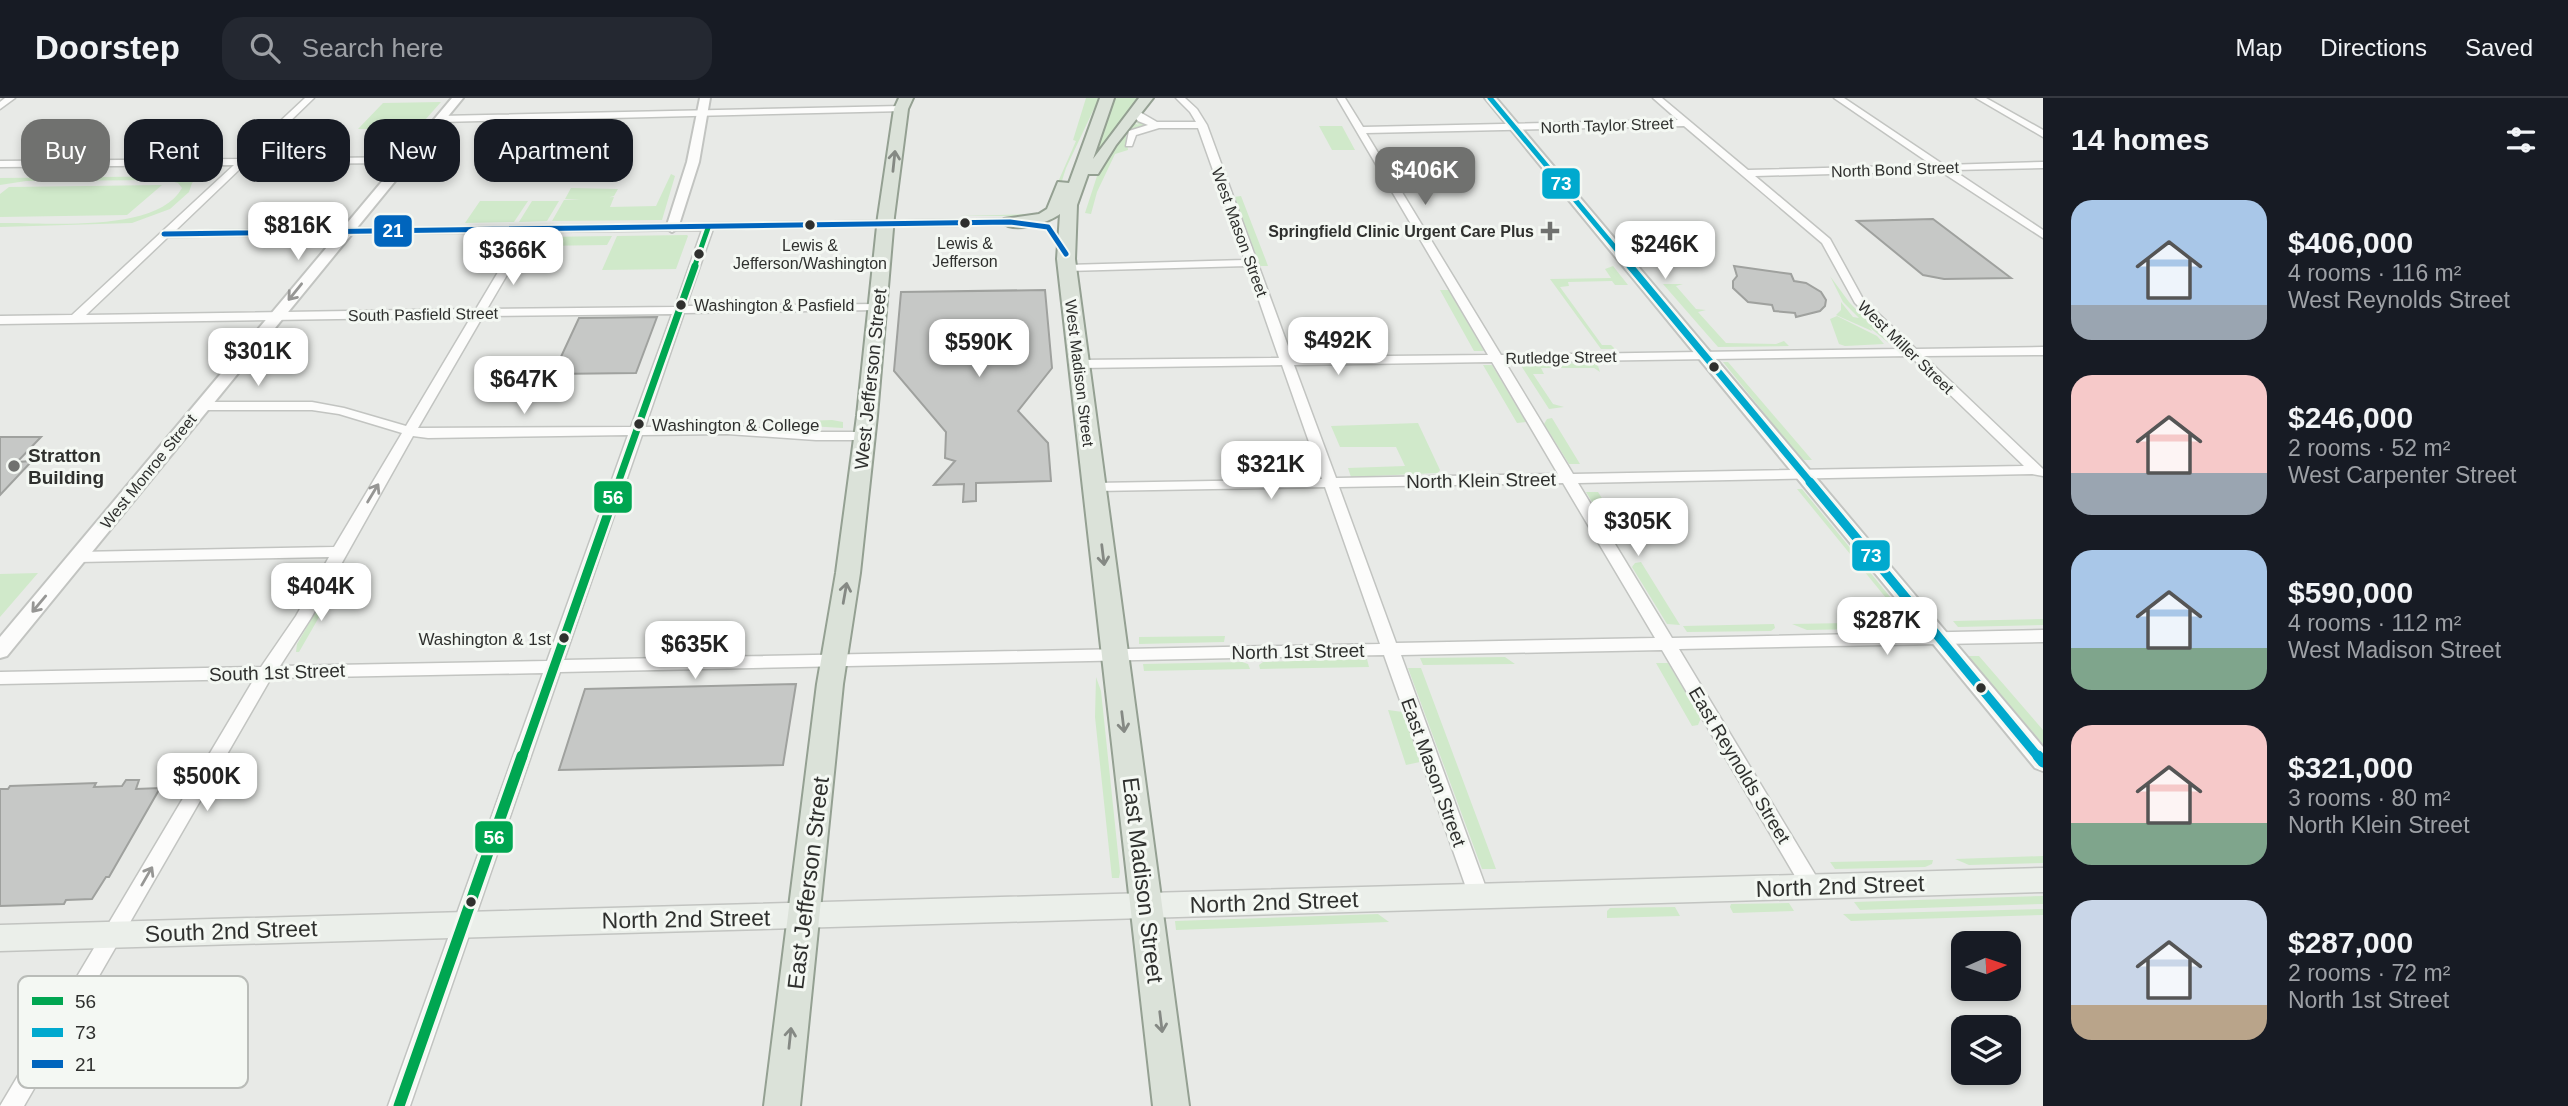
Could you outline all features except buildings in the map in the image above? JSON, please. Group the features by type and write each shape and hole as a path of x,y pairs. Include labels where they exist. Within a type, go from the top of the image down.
{"main road":[{"path":"1067,261 1074,246 1083,195 1094,169 1110,143 1146,98"},
{"path":"1010,222 1047,217 1056,210 1069,169 1107,99"},
{"name":"West Madison Street","path":"1107,99 1069,205 1067,261 1114,654"},
{"name":"West Jefferson Street","path":"834,660 865,436 885,225 903,103"},
{"path":"1010,222 1048,227 1067,261"},
{"name":"East Madison Street","path":"1114,654 1171,1106"},
{"name":"East Jefferson Street","path":"782,1106 834,660"},
{"name":"North 2nd Street","path":"462,925 2043,880"},
{"name":"South 2nd Street","path":"0,938 462,925"}],"street":[{"path":"0,106 11,98"},
{"path":"288,119 310,98"},
{"name":"West Monroe Street","path":"440,119 458,98"},
{"path":"672,228 693,162 705,98"},
{"name":"West Mason Street","path":"1180,98 1191,107 1202,125 1390,648"},
{"name":"East Reynolds Street","path":"1341,98 1812,887"},
{"path":"1490,98 2043,762"},
{"name":"West Miller Street","path":"1657,98 1826,241 1858,301 2039,473"},
{"path":"1838,98 2043,235"},
{"path":"1980,98 2043,134"},
{"path":"440,119 701,113 903,103"},
{"path":"1135,113 1140,119 1158,126"},
{"name":"North Taylor Street","path":"1360,130 1686,122"},
{"path":"1129,144 1132,133 1158,126 1202,125"},
{"path":"0,164 237,162"},
{"name":"North Bond Street","path":"1748,173 2043,165"},
{"path":"75,319 237,167"},
{"name":"West Monroe Street","path":"0,651 389,182"},
{"path":"164,234 1010,222"},
{"path":"399,1106 708,228"},
{"path":"87,976 267,671 281,654 528,230"},
{"path":"1067,261 1252,263"},
{"name":"South Pasfield Street","path":"0,320 877,307"},
{"name":"Rutledge Street","path":"1079,364 2043,351"},
{"path":"201,406 307,405 346,412 410,430 444,434 727,430 816,436 865,436"},
{"name":"North Klein Street","path":"1095,487 1802,474 2039,473"},
{"path":"78,557 340,552"},
{"name":"North 1st Street","path":"553,666 2043,636"},
{"name":"East Mason Street","path":"1390,648 1479,896"},
{"name":"South 1st Street","path":"0,678 553,666"},
{"path":"11,1106 22,1088"}],"green space":[{"path":"1086,98 1099,98 1066,168 1053,209 1035,216 960,216 1035,214 1050,207 1076,141 1073,140"},
{"path":"1114,98 1137,98 1101,149 1081,185"},
{"path":"441,102 426,119 368,119 383,103"},
{"path":"1135,121 1150,125 1126,135 1128,150 1115,154 1097,192 1091,214 1085,213 1097,176 1133,123 1139,125"},
{"path":"1319,126 1342,126 1355,150 1332,150"},
{"path":"671,174 675,176 662,220 552,221 564,200 614,197 610,207 656,206"},
{"path":"110,177 124,177 124,180 110,180"},
{"path":"0,178 21,178 21,182 0,185"},
{"path":"174,182 193,182 189,192 170,209 132,223 0,227 0,223 71,224 126,219 149,213 169,203 182,188"},
{"path":"162,185 127,215 0,217 0,194 9,187"},
{"path":"571,188 618,189 614,196 603,199 565,199"},
{"path":"1241,196 1268,266 1260,266 1234,197"},
{"path":"480,201 528,201 514,222 465,223"},
{"path":"532,201 559,201 547,221 519,222"},
{"path":"612,236 607,245 537,246 542,237"},
{"path":"617,236 688,236 676,269 602,270"},
{"path":"1613,266 1628,285 1615,285 1612,281 1568,282 1569,286 1560,287 1602,345 1611,345 1615,349 1601,349 1550,279 1611,278 1605,269"},
{"path":"1830,276 1849,302 1891,345 1869,327 1872,331 1836,315 1841,310 1841,302 1853,317 1859,318 1843,302"},
{"path":"1663,284 1683,284 1676,286 1696,309 1706,310 1698,312 1726,343 1776,344 1784,341 1789,346 1718,347"},
{"path":"1440,290 1449,290 1484,351 1474,351"},
{"path":"1837,316 1877,336 1884,344 1839,344 1830,319"},
{"path":"1723,362 1728,362 1812,460 1804,460 1798,455"},
{"path":"1593,363 1598,366 1600,372 1594,368 1541,368 1544,374 1533,374 1553,404 1564,407 1549,409 1520,364"},
{"path":"1483,365 1492,365 1526,422 1517,423"},
{"path":"1552,418 1580,464 1569,464 1544,424 1547,419"},
{"path":"832,420 843,422 843,428 756,423"},
{"path":"1418,423 1440,470 1438,473 1351,477 1348,468 1405,466 1396,447 1340,447 1331,426"},
{"path":"1797,489 1802,489 1909,620 1904,620"},
{"path":"1586,492 1598,492 1624,533 1611,534"},
{"path":"1641,562 1680,625 1667,624 1632,567"},
{"path":"343,565 349,565 299,652 296,652 297,644"},
{"path":"38,573 0,617 0,574"},
{"path":"2043,619 2043,625 1958,627 1953,621"},
{"path":"1902,622 1907,628 1807,630 1792,624"},
{"path":"1774,624 1775,628 1771,631 1687,632 1683,626"},
{"path":"1225,636 1224,642 1139,644 1139,637"},
{"path":"1968,656 1979,656 2043,730 2043,744"},
{"path":"1505,657 1515,664 1423,665 1420,658"},
{"path":"1367,659 1369,667 1260,669 1259,665 1263,662"},
{"path":"1656,663 1668,663 1701,718 1698,725 1692,726"},
{"path":"1143,664 1248,664 1250,669 1144,671"},
{"path":"1408,668 1421,668 1496,869 1482,869"},
{"path":"1096,677 1101,691 1119,878 1112,878 1095,717"},
{"path":"1388,710 1403,712 1420,762 1406,765"},
{"path":"2043,856 2043,863 1969,865 1955,859"},
{"path":"1933,860 1932,864 1925,867 1835,869 1830,862"},
{"path":"2043,896 2043,904 1860,910 1854,902"},
{"path":"1789,903 1794,911 1733,913 1730,907 1731,904"},
{"path":"1675,907 1680,916 1607,918 1610,908"},
{"path":"2043,909 2043,915 1851,921 1843,914"},
{"path":"1378,914 1389,922 1176,930 1175,921"}],"transit line":[{"name":"73","path":"1490,98 2043,762"},
{"name":"21","path":"164,234 1010,222 1048,227 1066,254"},
{"name":"56","path":"399,1106 708,228"}],"place":[{"name":"Lewis & Jefferson","path":"965,223"},
{"name":"Lewis & Jefferson/Washington","path":"810,225"},
{"name":"Springfield Clinic Urgent Care Plus","path":"1550,231"},
{"name":"Washington & Pasfield","path":"681,305"},
{"name":"Washington & College","path":"639,424"},
{"name":"Stratton Building","path":"14,466"},
{"name":"Washington & 1st","path":"564,638"}]}
